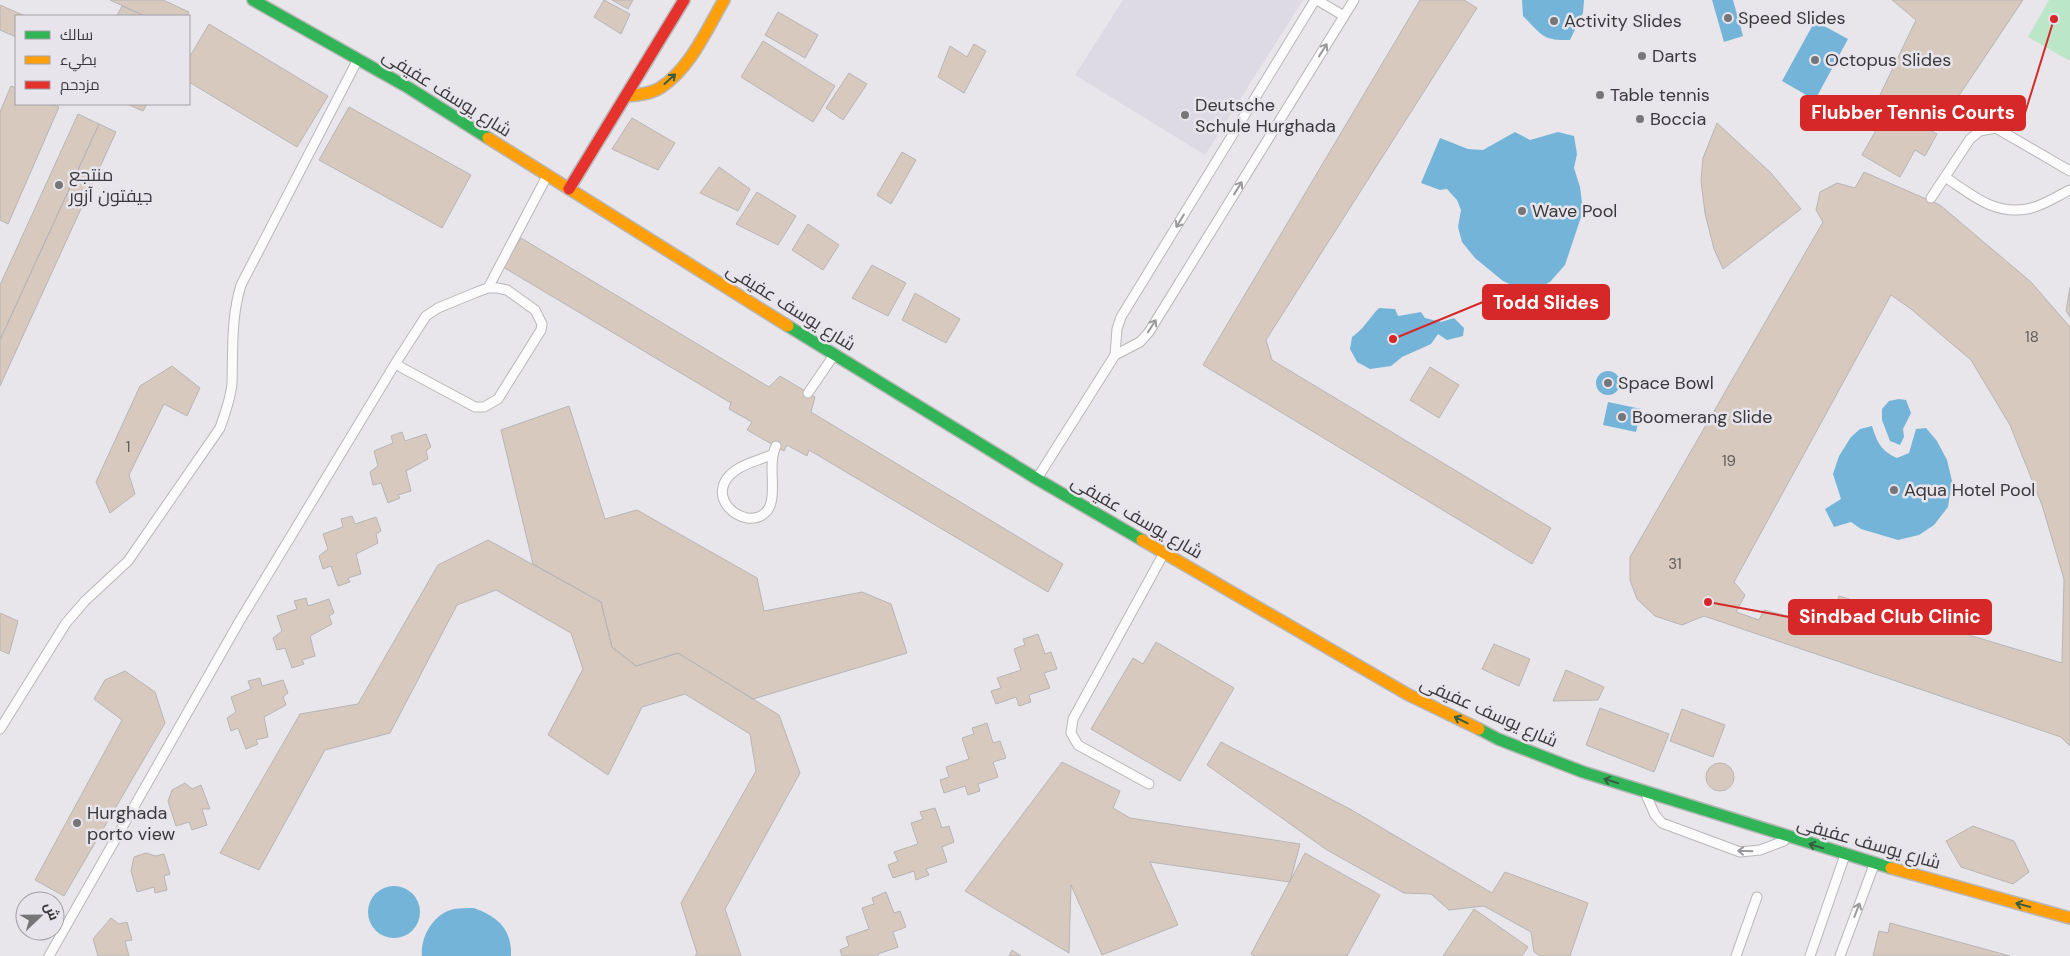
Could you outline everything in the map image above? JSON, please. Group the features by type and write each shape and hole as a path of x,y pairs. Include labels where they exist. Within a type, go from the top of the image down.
{"street":[{"name":"شارع يوسف عفيفى","path":"253,0 409,88 834,355 1037,479 1407,694 1498,739 1583,772 1875,864 2070,918"},
{"path":"569,189 684,0"},
{"path":"626,96 643,95 659,88 672,78 683,65 724,0"}],"lane":[{"path":"1037,479 1115,355 1117,330 1121,317 1316,0 1344,16"},
{"path":"1115,355 1140,342 1149,332 1354,0"},
{"path":"0,730 66,623 85,601 128,561 220,428 228,406 232,384 234,316 240,285 358,58"},
{"path":"1931,198 1970,139 1980,131 1996,128 2070,171"},
{"path":"488,288 548,176"},
{"path":"1945,177 1991,207 2008,210 2028,209 2070,190"},
{"path":"49,956 239,622 395,364 426,316 438,308 488,288 507,290 535,310 542,324 541,330 498,399 484,407 475,407 395,364"},
{"path":"808,393 834,355"},
{"path":"771,455 736,470 727,479 722,489 724,502 731,512 742,517 756,517 765,513 771,503 771,455 776,446"},
{"path":"1149,784 1078,745 1071,733 1072,719 1164,553"},
{"path":"1644,792 1662,823 1740,852 1760,850 1791,838"},
{"path":"1810,956 1845,855"},
{"path":"1840,956 1875,864"},
{"path":"1736,956 1757,897"}],"shaded area":[{"name":"Deutsche Schule Hurghada","path":"1123,0 1303,0 1205,155 1075,75"}],"green space":[{"path":"2049,0 2070,0 2070,61 2028,37"}],"water":[{"name":"Activity Slides","path":"1522,0 1584,0 1583,13 1570,40 1548,38 1539,32 1523,16"},
{"name":"Speed Slides","path":"1712,0 1733,0 1743,36 1724,42"},
{"name":"Octopus Slides","path":"1815,21 1848,39 1815,100 1782,81"},
{"name":"Wave Pool","path":"1515,132 1530,140 1558,132 1574,136 1577,154 1574,168 1580,187 1583,211 1565,265 1550,282 1534,290 1518,288 1503,281 1475,258 1462,242 1458,227 1461,210 1457,200 1447,189 1440,190 1421,183 1440,138 1468,149 1483,150"},
{"path":"1379,308 1395,309 1398,316 1421,312 1425,318 1441,322 1454,318 1464,328 1463,336 1447,340 1438,334 1431,344 1402,357 1391,366 1370,369 1357,362 1350,349 1352,337 1360,331"},
{"name":"Space Bowl","path":"1608,371 1613,372 1619,378 1619,388 1613,394 1608,395 1603,394 1597,388 1596,383 1597,378 1603,372"},
{"path":"1906,400 1911,413 1903,429 1904,437 1900,445 1890,441 1882,420 1882,409 1889,401"},
{"name":"Boomerang Slide","path":"1608,402 1641,409 1636,432 1603,425"},
{"name":"Aqua Hotel Pool","path":"1872,426 1880,445 1897,458 1909,453 1916,429 1926,428 1937,441 1947,460 1952,481 1948,507 1934,525 1919,535 1898,540 1861,529 1851,522 1834,527 1825,509 1841,499 1833,474 1839,456 1851,437 1860,429"},
{"path":"389,886 399,886 409,890 416,897 420,912 416,927 409,934 399,938 389,938 379,934 372,927 368,917 368,907 372,897 379,890"},
{"path":"474,908 497,920 502,925 509,938 511,956 422,956 423,941 426,934 440,915 454,909"}],"building":[{"path":"110,0 163,0 189,12 188,15 143,15"},
{"path":"604,0 630,14 621,34 594,17"},
{"path":"612,0 633,0 628,9"},
{"path":"1420,0 1464,0 1477,8 1266,340 1272,360 1551,528 1532,564 1203,365"},
{"path":"1892,0 2023,0 1936,130 1880,95 1916,20"},
{"path":"0,5 23,15 15,15 15,37 0,30"},
{"path":"122,6 143,15 118,15"},
{"path":"778,12 818,35 805,58 765,35"},
{"path":"209,24 328,96 297,147 190,83 190,56"},
{"path":"763,41 835,86 813,122 741,77"},
{"path":"974,44 986,51 964,93 938,77 950,46 967,57"},
{"path":"849,73 867,84 843,120 826,108"},
{"path":"11,86 15,88 15,105 54,105 59,107 8,224 0,220 0,112"},
{"path":"129,105 146,105 143,111"},
{"path":"349,107 471,175 442,228 319,160"},
{"path":"1889,107 1937,134 1925,156 1915,150 1900,177 1862,155"},
{"path":"78,114 99,124 0,340 0,285"},
{"path":"632,118 675,143 658,170 612,149"},
{"path":"1717,123 1771,173 1801,209 1723,269 1714,249 1705,213 1701,181 1703,158"},
{"path":"99,124 116,132 0,386 0,340"},
{"path":"902,152 916,160 891,204 877,195"},
{"path":"719,167 750,189 738,211 700,193"},
{"path":"1864,172 1940,205 2031,282 2070,327 2070,746 2061,737 1704,616 1682,625 1655,616 1637,599 1630,580 1630,557 1823,222 1816,210 1820,192 1837,183 1855,188","holes":["1891,295 1911,309 1971,360 2010,425 2042,505 2064,579 2062,663 1839,596 1833,616 1799,607 1795,618 1764,610 1759,620 1736,612 1745,595 1734,582"]},
{"path":"757,192 796,216 778,245 736,224"},
{"path":"808,224 839,245 823,270 792,250"},
{"path":"521,238 769,387 780,376 815,397 811,412 1063,564 1048,592 809,450 807,456 787,445 784,451 747,430 752,422 729,409 731,403 503,267"},
{"path":"872,265 906,283 888,316 852,298"},
{"path":"2070,287 2070,317 2066,311"},
{"path":"915,293 960,319 946,343 902,320"},
{"path":"172,366 200,388 187,416 164,404 129,475 135,494 110,513 96,482 140,386"},
{"path":"1430,367 1459,385 1439,418 1410,400"},
{"path":"569,406 605,519 637,510 757,578 764,611 862,592 891,604 907,653 753,699 678,653 636,666 612,647 601,602 533,564 501,430"},
{"path":"402,432 405,441 426,434 431,447 426,451 428,459 406,471 411,491 398,495 400,498 388,503 381,483 373,485 370,472 378,466 374,451 393,443 391,436"},
{"path":"352,516 355,524 376,517 381,531 376,534 378,543 356,554 361,574 348,578 350,582 338,586 331,566 323,569 319,556 328,549 323,534 343,527 341,519"},
{"path":"488,540 601,602 612,647 636,666 678,653 779,715 800,773 725,909 741,956 695,956 697,953 681,903 756,771 750,734 685,694 642,707 608,775 548,735 583,669 571,633 496,590 457,605 390,733 325,750 259,870 220,853 300,714 358,704 438,565"},
{"path":"306,598 308,606 329,599 334,613 329,616 332,624 310,636 315,656 302,660 304,664 292,668 285,648 277,650 273,638 282,631 277,616 297,609 294,601"},
{"path":"0,613 18,621 9,654 0,650"},
{"path":"1038,634 1045,654 1051,652 1057,669 1044,673 1050,688 1029,695 1031,702 1019,706 1016,697 996,704 991,691 1001,688 997,678 1021,670 1014,649 1025,645 1023,639"},
{"path":"1156,642 1234,688 1180,781 1091,729 1133,658 1143,664"},
{"path":"1494,644 1530,659 1519,686 1482,669"},
{"path":"1566,670 1604,687 1598,700 1553,701"},
{"path":"125,671 155,692 165,723 65,894 65,891 55,891 35,880 122,720 94,699 105,680"},
{"path":"260,678 262,686 283,680 288,693 283,697 286,705 264,717 268,737 256,740 258,744 246,749 238,728 231,731 227,718 236,712 231,697 251,689 248,681"},
{"path":"1600,708 1669,734 1654,772 1586,745"},
{"path":"1682,709 1725,725 1713,757 1670,741"},
{"path":"987,723 993,743 1000,741 1006,758 993,762 998,777 978,784 980,791 968,795 965,786 944,793 940,780 949,777 946,767 969,759 962,738 974,734 972,728"},
{"path":"1221,742 1350,809 1492,893 1505,872 1588,903 1570,956 1540,956 1534,952 1531,932 1484,906 1449,910 1431,894 1404,893 1327,850 1207,765"},
{"path":"1062,762 1120,791 1113,808 1130,818 1300,844 1290,882 1150,862 1178,925 1102,955 1071,885 1069,953 965,891"},
{"path":"1720,763 1730,767 1734,777 1730,787 1720,791 1710,787 1706,777 1710,767"},
{"path":"185,783 192,789 201,785 210,809 202,809 207,825 192,830 189,822 176,826 168,801 172,790"},
{"path":"935,808 942,828 949,826 954,842 942,847 947,862 926,869 929,875 916,880 914,871 893,878 888,865 898,861 894,852 918,844 911,823 923,819 920,812"},
{"path":"1973,826 2014,841 2029,872 2013,884 1961,867 1946,841"},
{"path":"146,853 156,856 164,854 170,874 164,876 167,890 155,893 154,887 137,892 131,871 134,857"},
{"path":"1305,853 1380,895 1347,956 1254,956 1251,954"},
{"path":"886,892 894,913 900,911 906,927 893,932 898,947 878,954 878,956 842,956 840,950 849,946 846,937 869,929 862,908 874,904 872,898"},
{"path":"1474,909 1528,947 1522,956 1443,956"},
{"path":"111,918 119,924 127,922 132,940 125,941 129,956 98,956 93,939"},
{"path":"1890,923 2010,956 1873,956 1879,931 1888,933"},
{"path":"1012,950 1021,956 1009,956"}],"traffic: fast":[{"path":"253,0 409,88 488,138"},
{"path":"788,326 1037,479 1142,540"},
{"path":"1479,729 1498,739 1583,772 1891,868"}],"traffic: slow":[{"path":"626,96 652,92 671,80 697,48 724,0"},
{"path":"488,138 788,326"},
{"path":"1142,540 1407,694 1479,729"},
{"path":"1891,868 2070,918"}],"traffic: jam":[{"path":"569,189 684,0"}],"place":[{"name":"Speed Slides","path":"1728,18"},
{"name":"Flubber Tennis Courts","path":"2054,19"},
{"name":"Activity Slides","path":"1554,21"},
{"name":"Darts","path":"1642,56"},
{"name":"Octopus Slides","path":"1815,60"},
{"name":"Table tennis","path":"1600,95"},
{"name":"Deutsche Schule Hurghada","path":"1185,115"},
{"name":"Boccia","path":"1640,119"},
{"name":"منتجع جيفتون آزور","path":"59,185"},
{"name":"Wave Pool","path":"1522,211"},
{"name":"Todd Slides","path":"1393,339"},
{"name":"Space Bowl","path":"1608,383"},
{"name":"Boomerang Slide","path":"1622,417"},
{"name":"Aqua Hotel Pool","path":"1894,490"},
{"name":"Sindbad Club Clinic","path":"1708,602"},
{"name":"Hurghada porto view","path":"77,823"}]}
